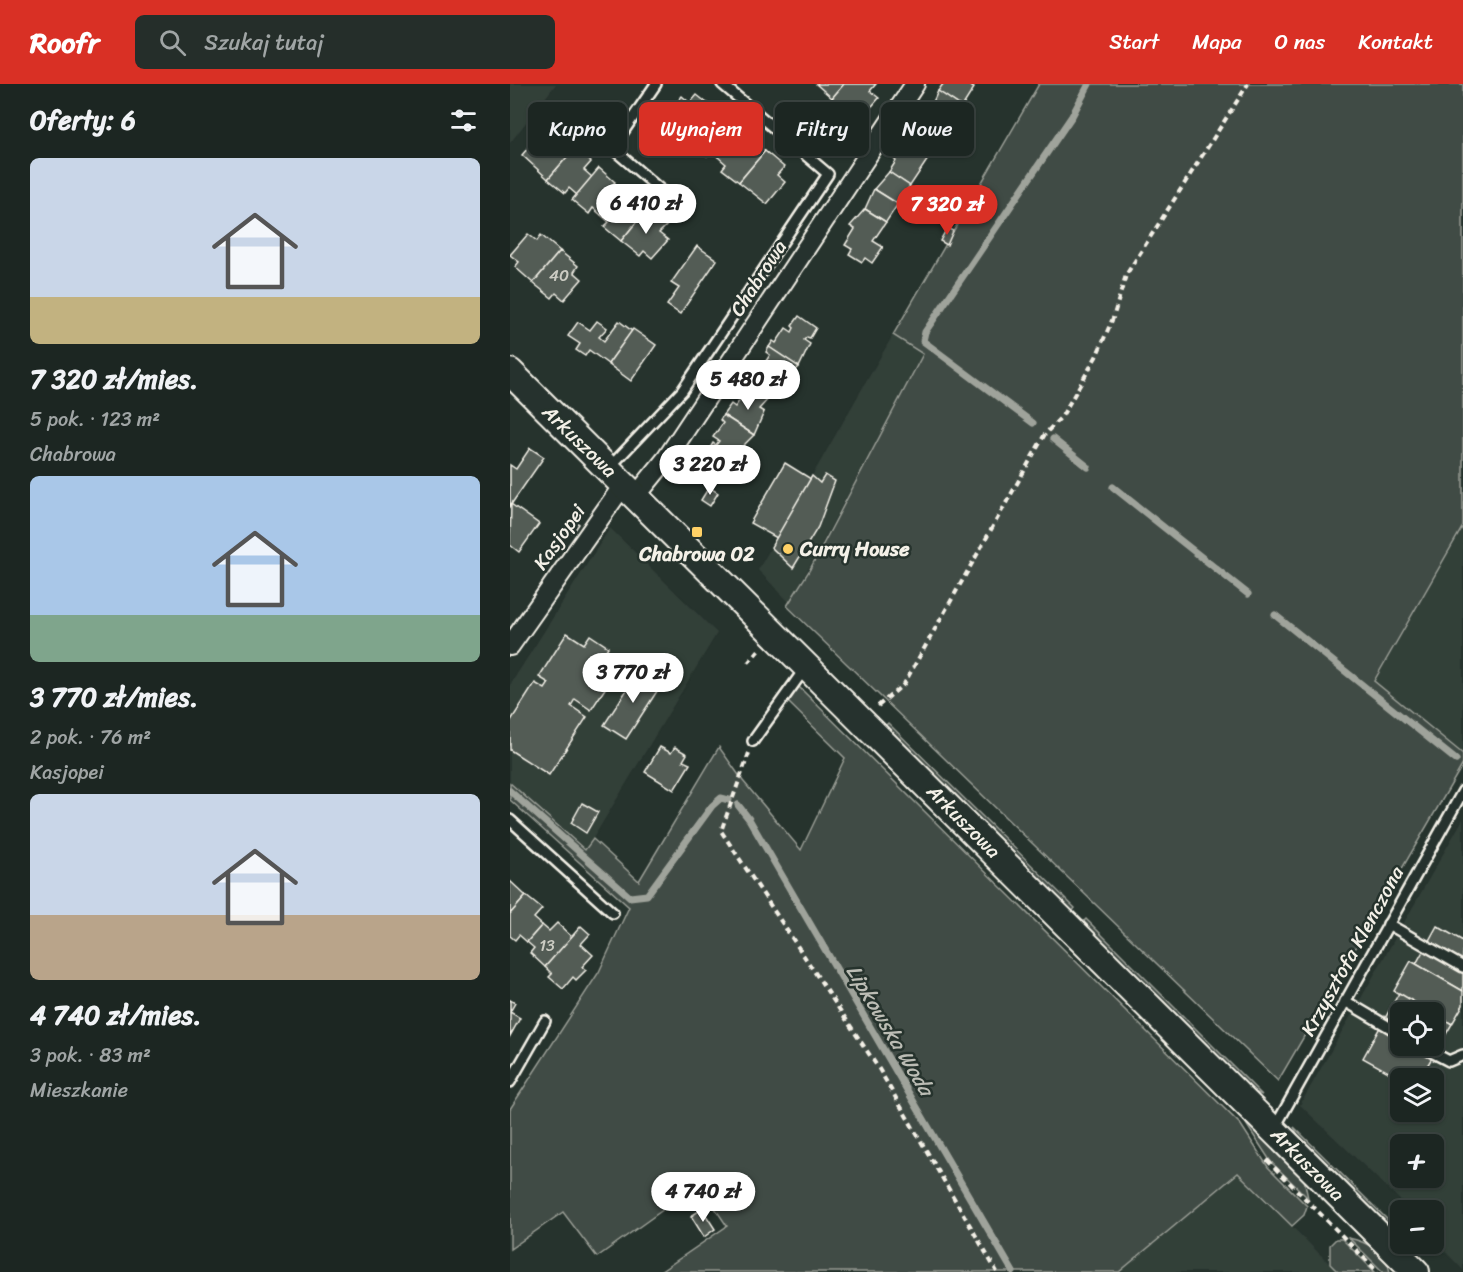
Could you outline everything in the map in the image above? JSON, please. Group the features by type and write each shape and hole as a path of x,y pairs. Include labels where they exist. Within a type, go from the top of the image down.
{"main road":[{"name":"Arkuszowa","path":"510,372 1416,1272"}],"street":[{"name":"Chabrowa","path":"623,483 666,459 915,84"},
{"name":"Kasjopei","path":"510,646 623,483"}],"lane":[{"path":"627,126 656,84"},
{"path":"623,483 681,392 828,174 722,84"},
{"path":"621,156 685,211"},
{"path":"753,741 807,665"},
{"name":"Krzysztofa Klenczona","path":"1274,1129 1463,791"},
{"path":"510,820 613,913"},
{"path":"1388,924 1463,967"},
{"path":"1344,1001 1390,1028"},
{"path":"510,1082 545,1021"},
{"path":"1439,1056 1449,1061 1463,1054"}],"path":[{"path":"876,708 903,684 1045,434 1062,416 1096,357 1113,318 1126,275 1248,84"},
{"path":"748,663 764,645"},
{"path":"753,741 721,831 879,1069 998,1272"}],"shaded area":[{"path":"510,84 556,84 542,102 528,102 528,120 510,143"},
{"path":"1039,84 1463,84 1463,526 1374,681 1463,754 1463,764 1278,1081 787,606 809,571 923,354 893,335"},
{"path":"893,335 923,354 790,603 758,570"},
{"path":"1463,526 1463,754 1374,681"},
{"path":"610,528 717,633 586,850 510,783 510,685"},
{"path":"799,687 1241,1125 1268,1167 1307,1206 1304,1215 1292,1226 1238,1173 1119,1272 660,1272 727,1226 699,1184 597,1257 563,1212 510,1249 510,1109 599,972 629,907 510,800 510,783 585,850 593,839 639,881 719,747 743,781 801,850 845,758 787,701"},
{"path":"888,723 1075,908 1071,913 884,727"},
{"path":"1463,819 1463,1270 1444,1250 1444,1200 1400,1200 1300,1105"},
{"path":"1086,919 1262,1095 1250,1090 1082,923"},
{"path":"1239,1113 1304,1179 1308,1198 1271,1162"},
{"path":"1294,1127 1390,1222 1390,1229 1301,1142"},
{"path":"1238,1173 1338,1272 1119,1272"},
{"path":"1349,1238 1375,1249 1388,1265 1390,1272 1383,1272"},
{"path":"1336,1239 1342,1239 1375,1272 1338,1272 1330,1264 1330,1245"}],"building":[{"path":"816,84 844,84 832,98"},
{"path":"844,84 876,84 870,91 879,98 869,110 869,102 838,102 832,98"},
{"path":"943,84 967,84 974,88 965,102 954,102 938,91"},
{"path":"938,91 954,102 933,102"},
{"path":"697,95 706,102 691,102"},
{"path":"682,96 689,102 677,102"},
{"path":"528,148 528,156 568,156 548,179 522,155"},
{"path":"765,151 784,167 777,175 785,182 767,204 739,182"},
{"path":"568,156 584,156 591,162 584,170 592,177 577,195 569,188 565,193 548,179"},
{"path":"761,156 739,182 722,169 726,164 718,157"},
{"path":"897,156 930,156 910,186 889,172 896,161 894,159"},
{"path":"599,168 615,182 608,191 616,197 601,215 593,208 589,214 572,200"},
{"path":"889,172 910,186 898,204 874,189"},
{"path":"874,189 898,204 886,222 865,209"},
{"path":"631,195 647,209 621,241 604,227 609,222 601,215 616,197 624,204"},
{"path":"647,209 667,225 659,233 668,240 652,258 644,251 640,256 621,241"},
{"path":"865,209 886,222 873,241 883,247 872,263 865,258 862,262 849,254 852,249 845,245 855,229 850,226"},
{"path":"947,228 953,231 947,245 940,241"},
{"path":"528,234 537,241 541,235 560,251 533,283 515,267 519,262 510,255"},
{"path":"697,246 717,260 680,314 667,305 679,288 671,283"},
{"path":"560,251 578,266 574,272 582,279 564,300 556,293 552,298 533,283"},
{"path":"799,316 816,328 810,338 807,337 804,340 810,344 799,367 769,347 773,341 776,343 786,328 792,332 794,328 792,326"},
{"path":"597,321 607,328 599,337 604,341 619,321 632,331 608,364 589,350 585,356 576,350 580,344 568,336 578,322 590,330"},
{"path":"633,329 656,345 631,381 608,364"},
{"path":"769,347 799,367 782,385 777,381 770,397 753,386 760,376 763,377 766,374 760,370 770,355 766,352"},
{"path":"753,386 770,397 759,409 764,412 754,435 723,415 731,404 735,407 742,397 747,400"},
{"path":"723,415 754,435 736,453 731,449 728,453 731,455 724,465 707,453 713,443 716,445 719,441 713,437 723,423 720,420"},
{"path":"530,448 544,457 510,506 510,465 516,469"},
{"path":"785,463 811,479 777,538 750,523"},
{"path":"825,475 835,481 818,527 793,568 771,547 812,476 820,483"},
{"path":"709,487 718,493 710,506 701,500"},
{"path":"511,504 539,524 519,552 510,545"},
{"path":"572,519 579,524 573,533 566,528"},
{"path":"567,633 584,644 590,635 608,647 605,652 617,660 609,672 614,675 591,710 575,699 571,706 587,717 549,775 510,750 510,722 535,683 545,689 549,683 539,677"},
{"path":"641,668 663,682 626,739 604,725"},
{"path":"660,747 671,753 675,747 687,754 683,761 690,764 674,790 645,772"},
{"path":"582,803 598,812 586,833 571,823"},
{"path":"510,881 526,896 510,914"},
{"path":"526,896 542,909 534,918 542,925 527,942 519,935 515,940 510,936 510,914"},
{"path":"557,923 572,937 545,967 530,953 534,948 527,942 542,925 549,931"},
{"path":"581,926 590,934 581,944 593,955 582,967 586,970 576,980 573,977 563,989 549,977 552,974 545,967"},
{"path":"1437,926 1463,941 1463,991 1416,964"},
{"path":"1411,961 1463,991 1463,1005 1452,1024 1444,1019 1444,1002 1413,1002 1394,991"},
{"path":"1399,993 1414,1002 1394,1002"},
{"path":"510,1000 515,1003 510,1012"},
{"path":"1390,1009 1390,1056 1433,1056 1426,1068 1390,1068 1390,1073 1363,1058"},
{"path":"510,1012 520,1018 510,1036"},
{"path":"1444,1019 1452,1024 1444,1038"},
{"path":"702,1209 715,1229 704,1237 691,1216"}],"waterway":[{"path":"1033,423 923,341 925,332 1072,116 1089,84"},
{"path":"1053,439 1088,467"},
{"path":"1113,487 1248,594"},
{"path":"1275,615 1456,760"},
{"name":"Lipkowska Woda","path":"510,791 630,897 647,895 712,806 721,798 729,800"},
{"name":"Lipkowska Woda","path":"738,805 749,819 1013,1272"}],"place":[{"name":"Chabrowa 02","path":"697,532"},
{"name":"Curry House","path":"788,549"}]}
